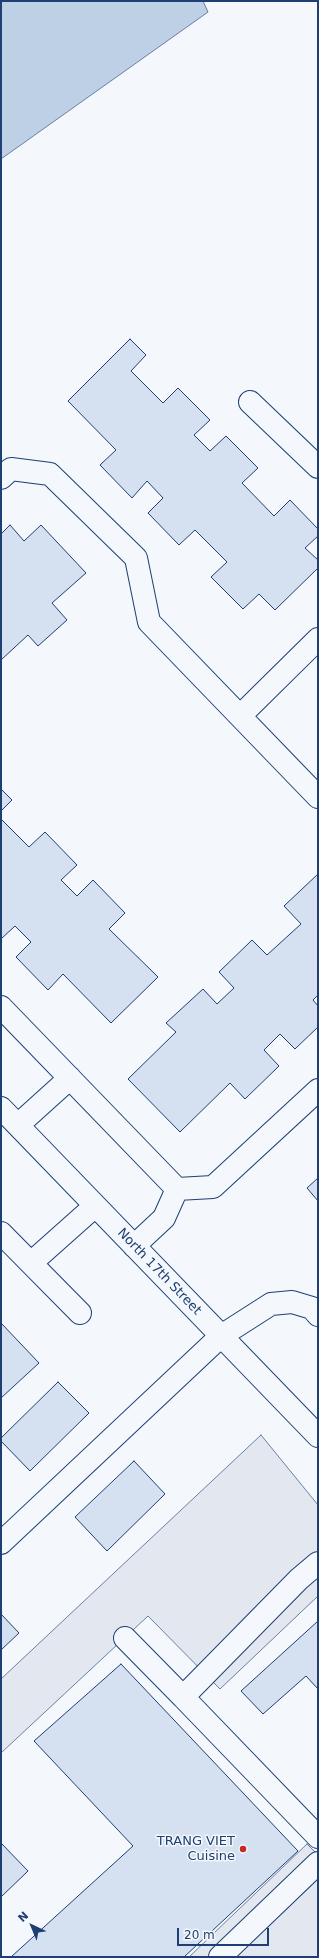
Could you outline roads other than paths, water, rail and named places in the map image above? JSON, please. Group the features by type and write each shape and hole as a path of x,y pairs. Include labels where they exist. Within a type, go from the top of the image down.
{"street":[{"path":"250,402 318,467"},
{"path":"1,478 11,468 50,474 136,558 149,622 318,797"},
{"path":"240,716 318,639"},
{"path":"1,1007 177,1189 213,1187 318,1090"},
{"path":"18,1125 70,1078"},
{"name":"North 17th Street","path":"1,1108 318,1436"},
{"path":"134,1246 164,1218 177,1189"},
{"path":"31,1264 95,1206"},
{"path":"1,1234 80,1313"},
{"path":"1,1542 221,1336 271,1304 292,1302 315,1311"},
{"path":"184,1697 299,1579 318,1562"},
{"path":"125,1638 184,1697 318,1837"},
{"path":"220,1957 318,1863"}],"water":[{"path":"1,1 203,1 208,12 1,159"}],"place":[{"name":"TRANG VIET Cuisine","path":"243,1849"}]}
